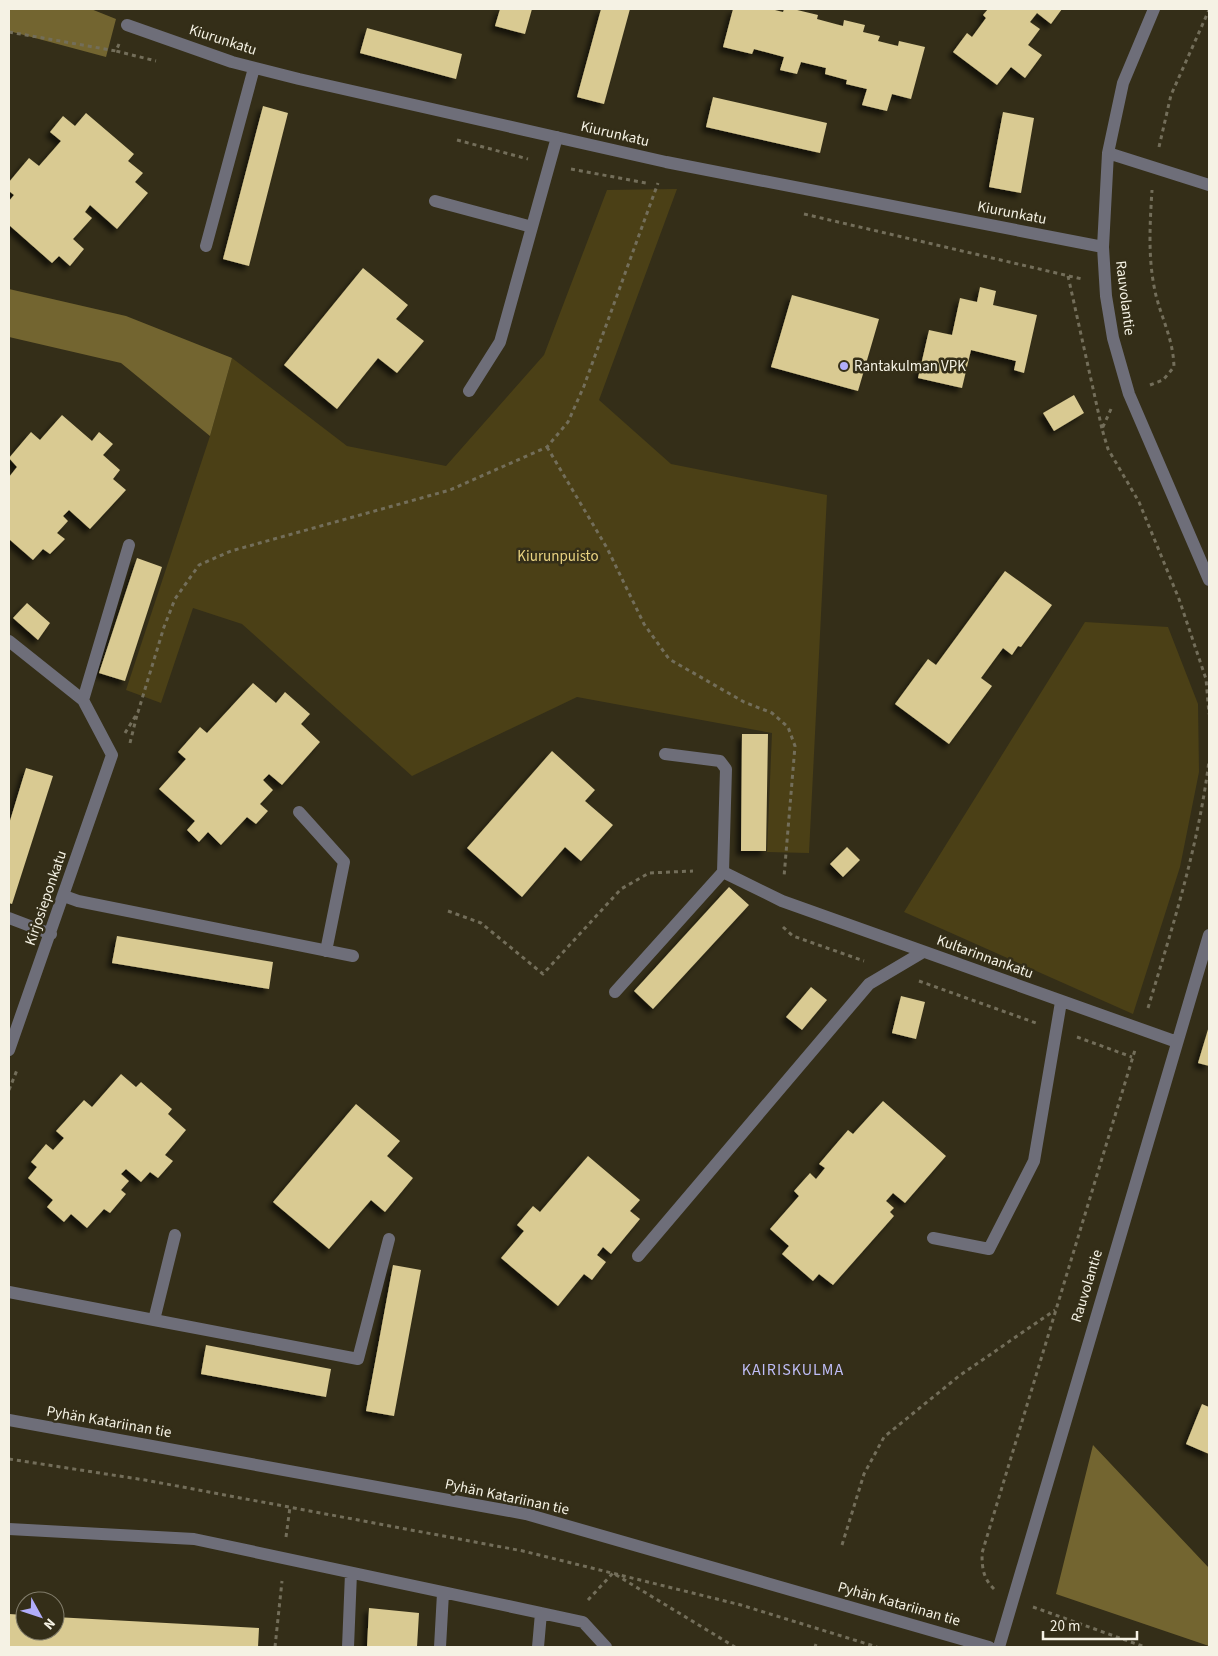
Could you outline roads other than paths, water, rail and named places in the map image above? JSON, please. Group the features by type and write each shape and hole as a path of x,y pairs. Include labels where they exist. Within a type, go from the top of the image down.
{"street":[{"name":"Rauvolantie","path":"1154,9 1123,82 1108,154 1103,247 1110,321 1129,394 1209,580"},
{"name":"Kiurunkatu","path":"127,25 254,68 557,138 666,162 1103,247"},
{"path":"206,246 254,68"},
{"path":"469,391 500,342 557,138"},
{"path":"1108,154 1209,185"},
{"path":"435,201 532,226"},
{"path":"9,641 83,700 129,545"},
{"name":"Kirjosieponkatu","path":"9,1050 12,1032 51,934 112,755 83,700"},
{"path":"615,992 723,872 726,769 720,761 666,754"},
{"path":"299,812 344,862 326,951"},
{"name":"Kultarinnankatu","path":"723,872 782,901 1177,1042"},
{"path":"64,896 78,901 353,956"},
{"path":"9,918 51,934"},
{"name":"Rauvolantie","path":"999,1647 1209,935"},
{"path":"638,1256 869,984 923,952"},
{"path":"933,1238 989,1249 1034,1161 1061,1002"},
{"path":"154,1320 176,1235"},
{"path":"9,1292 358,1360 389,1239"},
{"name":"Pyhän Katariinan tie","path":"9,1420 526,1514 989,1647"},
{"path":"9,1529 194,1540 583,1622 606,1647"},
{"path":"348,1647 352,1573"},
{"path":"440,1647 443,1593"},
{"path":"538,1647 541,1613"}],"place":[{"name":"Rantakulman VPK","path":"844,366"}],"district":[{"name":"KAIRISKULMA","path":"793,1370"}],"park label":[{"name":"Kiurunpuisto","path":"558,556"}]}
